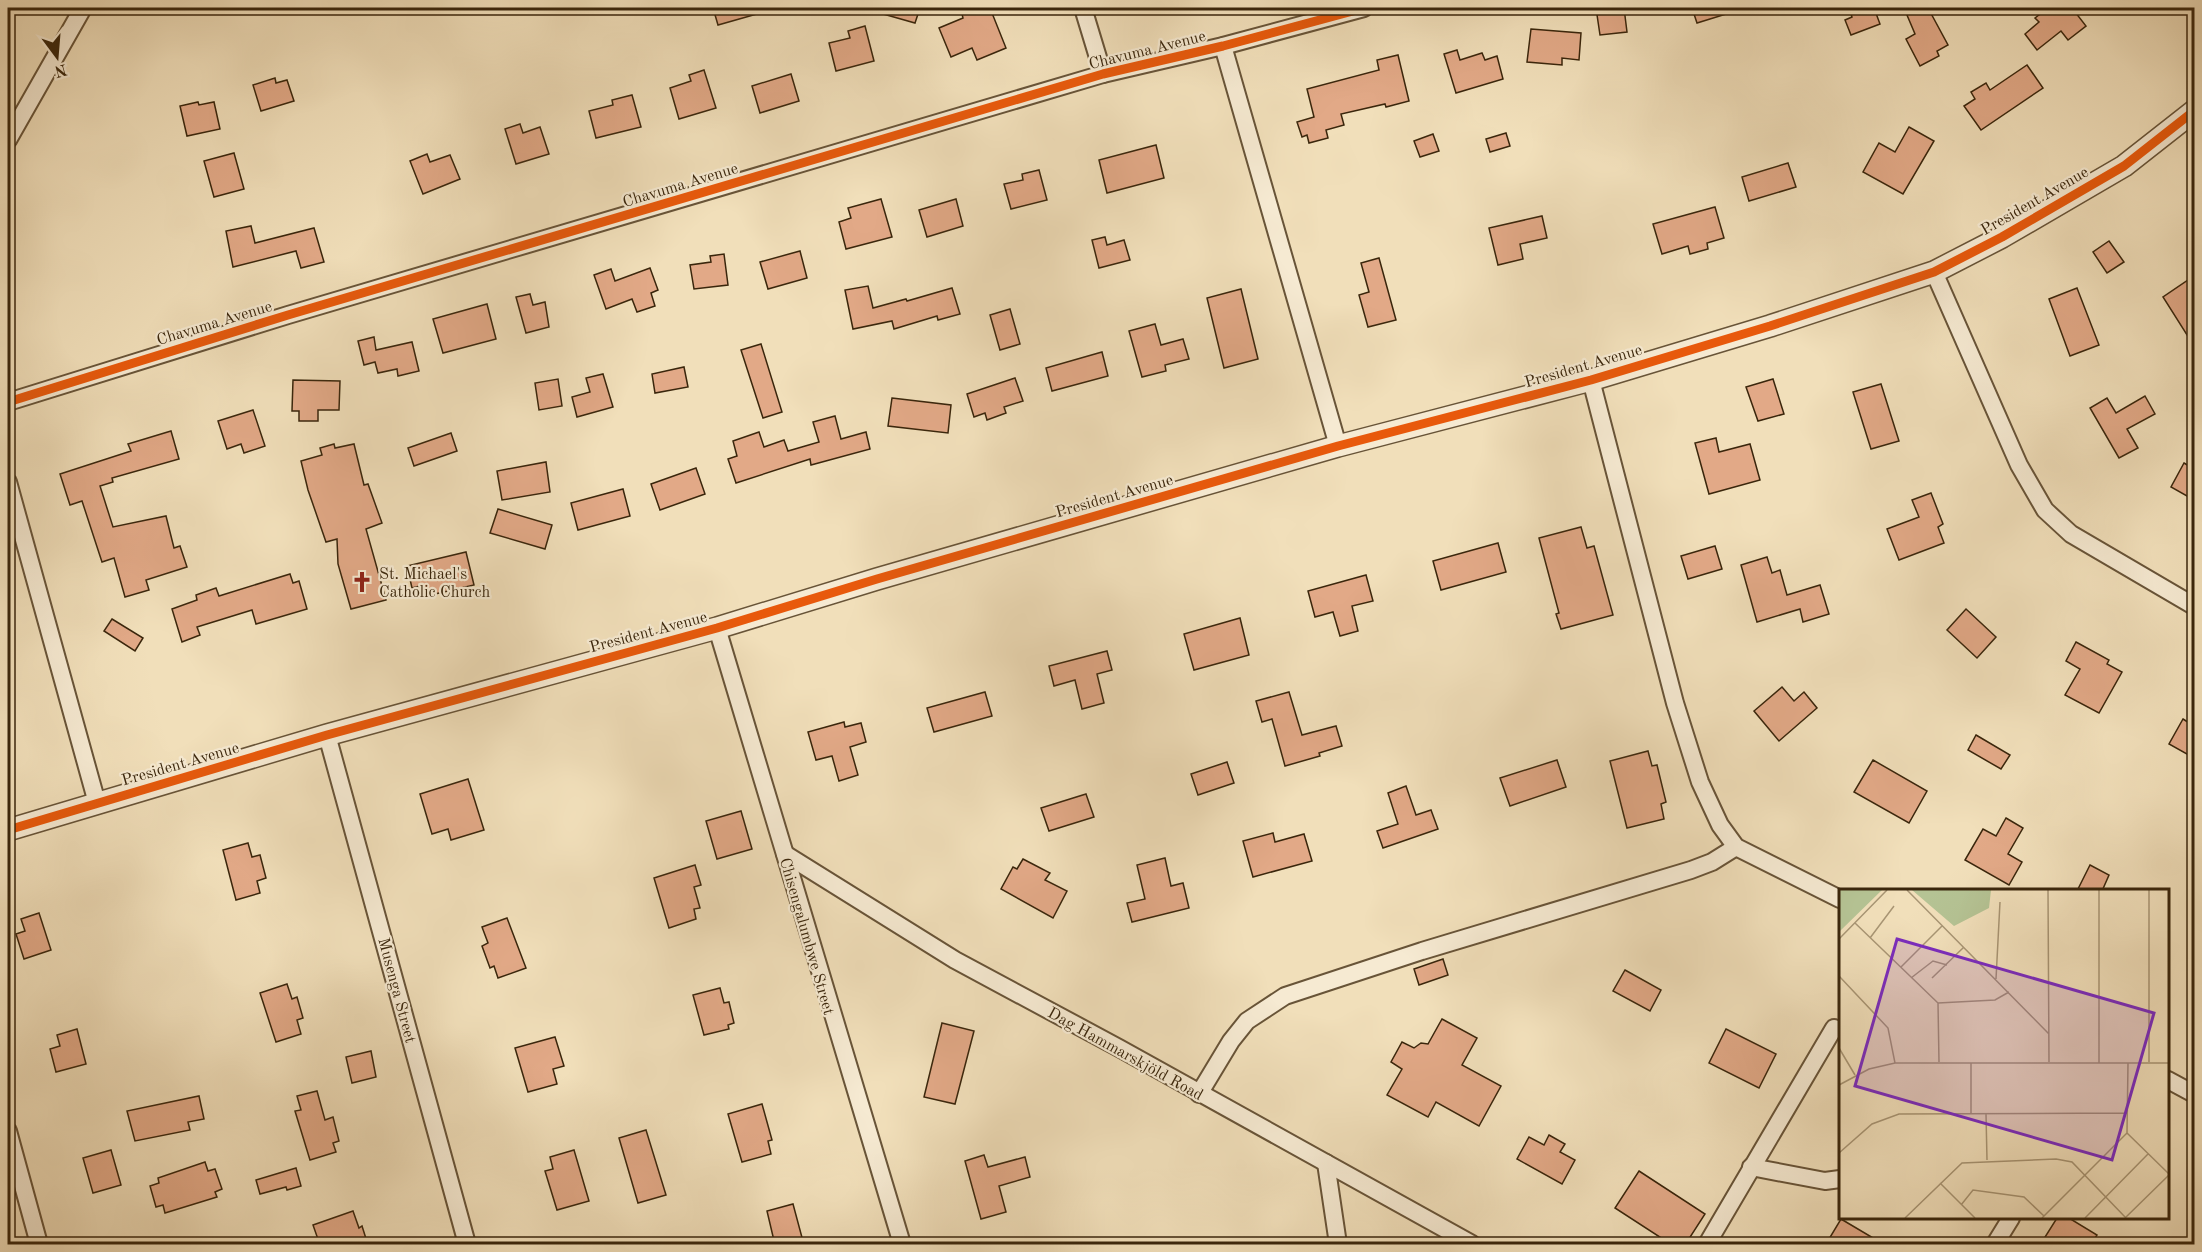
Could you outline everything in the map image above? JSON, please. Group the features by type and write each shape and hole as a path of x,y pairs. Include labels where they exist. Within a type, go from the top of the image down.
{"street":[{"path":"8,140 83,8"},
{"path":"1083,8 1103,74"},
{"name":"Chavuma Avenue","path":"8,402 288,315 1103,74 1223,46 1364,8"},
{"path":"1223,46 1338,446"},
{"name":"President Avenue","path":"8,830 327,735 719,634 877,579 1338,446 1591,380 1770,326 1934,272 2002,237 2124,166 2194,111"},
{"path":"1934,272 2019,465 2044,510 2071,534 2194,606"},
{"path":"1591,380 1675,703 1700,782 1720,825 1736,847 1839,898"},
{"path":"8,482 97,802"},
{"path":"719,634 901,1245"},
{"name":"Chisengalumbwe Street","path":"719,634 901,1245"},
{"name":"Musenga Street","path":"327,735 467,1245"},
{"path":"1199,1094 1231,1041 1247,1021 1285,996 1422,951 1682,873 1712,862 1736,847"},
{"name":"Dag Hammarskjöld Road","path":"785,854 955,960 1119,1048 1472,1245"},
{"path":"1707,1245 1833,1028"},
{"path":"2169,1081 2194,1095"},
{"path":"8,1131 39,1245"},
{"path":"1326,1163 1338,1245"},
{"path":"1751,1167 1825,1180 1839,1179"},
{"path":"1995,1245 2010,1219"}],"building":[{"path":"713,8 764,8 764,12 718,25"},
{"path":"877,8 920,8 915,23 876,12"},
{"path":"977,8 990,8 1006,48 977,60 972,48 951,57 939,28 963,18 962,14"},
{"path":"1596,8 1624,8 1627,32 1600,35"},
{"path":"1692,8 1736,8 1736,11 1697,23"},
{"path":"1849,8 1874,8 1880,24 1851,35 1845,20 1852,17"},
{"path":"1904,8 1928,8 1948,45 1937,51 1939,56 1920,66 1906,39 1915,34"},
{"path":"2048,8 2072,8 2086,26 2068,40 2061,31 2037,50 2025,34 2039,22 2035,18"},
{"path":"865,26 874,61 836,71 829,43 850,38 848,31"},
{"path":"1531,29 1581,33 1579,60 1562,58 1562,65 1527,62"},
{"path":"1457,50 1460,60 1482,53 1485,60 1497,56 1503,79 1456,93 1444,54"},
{"path":"1398,55 1409,101 1341,114 1344,125 1326,130 1328,138 1309,143 1307,135 1302,137 1297,122 1314,117 1307,89 1379,70 1377,60"},
{"path":"2027,65 2043,88 1981,130 1964,106 1975,99 1971,92 1986,83 1990,90"},
{"path":"704,70 716,108 679,119 670,88 691,81 689,75"},
{"path":"791,74 799,101 760,113 752,86"},
{"path":"275,78 276,83 287,80 294,101 261,111 253,85"},
{"path":"632,95 641,127 596,138 589,111 613,105 612,100"},
{"path":"198,102 199,105 214,102 220,129 187,136 180,106"},
{"path":"520,124 523,133 540,127 549,154 516,164 505,129"},
{"path":"1909,127 1934,141 1903,194 1863,172 1879,143 1895,152"},
{"path":"1506,133 1510,146 1490,152 1486,139"},
{"path":"1433,134 1439,151 1420,157 1414,141"},
{"path":"1156,145 1164,178 1107,193 1099,160"},
{"path":"234,153 244,189 214,197 204,161"},
{"path":"427,154 430,162 450,155 460,179 423,194 410,161"},
{"path":"1788,163 1796,187 1749,201 1742,177"},
{"path":"1039,170 1047,200 1011,209 1004,184 1023,180 1022,174"},
{"path":"881,199 892,237 846,249 839,222 851,218 848,208"},
{"path":"956,199 963,226 927,237 919,210"},
{"path":"1715,207 1724,238 1707,243 1708,249 1690,254 1688,246 1662,254 1653,224"},
{"path":"1542,216 1547,238 1520,244 1523,259 1498,265 1489,228"},
{"path":"251,226 255,243 314,228 324,262 301,268 296,251 233,267 226,231"},
{"path":"1105,237 1107,245 1124,240 1130,260 1099,268 1092,240"},
{"path":"2109,241 2124,262 2107,273 2093,252"},
{"path":"800,251 807,278 768,289 760,262"},
{"path":"724,254 728,285 694,289 690,265 711,262 710,256"},
{"path":"1379,258 1396,320 1368,327 1359,295 1369,292 1361,263"},
{"path":"650,268 658,290 651,293 655,306 637,312 632,299 606,309 594,275 611,269 615,281"},
{"path":"2194,276 2194,346 2163,297"},
{"path":"868,286 873,308 952,288 960,314 938,320 937,316 894,329 892,321 853,329 845,290"},
{"path":"2077,288 2099,345 2070,356 2049,299"},
{"path":"1241,289 1258,359 1224,368 1207,298"},
{"path":"530,294 533,305 545,302 549,327 526,333 516,297"},
{"path":"487,304 496,339 443,353 433,319"},
{"path":"1010,309 1020,344 1000,350 990,315"},
{"path":"1155,324 1161,345 1183,339 1189,359 1165,365 1166,371 1142,377 1129,331"},
{"path":"374,337 376,350 412,342 419,371 398,376 397,369 378,373 375,362 364,365 358,341"},
{"path":"761,344 782,412 763,418 741,350"},
{"path":"1102,352 1108,376 1052,391 1046,368"},
{"path":"684,367 688,387 655,393 652,374"},
{"path":"603,374 613,407 577,417 572,397 590,392 586,378"},
{"path":"1015,378 1023,401 1004,407 1006,413 987,420 985,413 974,417 967,394"},
{"path":"558,379 562,406 539,410 535,383"},
{"path":"1773,379 1784,414 1758,421 1746,387"},
{"path":"293,380 340,381 339,410 318,410 318,421 299,421 299,411 292,411"},
{"path":"1881,384 1899,441 1871,449 1853,392"},
{"path":"2145,396 2155,414 2127,429 2138,448 2119,458 2090,408 2107,398 2116,413"},
{"path":"892,398 951,405 948,433 888,426"},
{"path":"253,410 265,446 244,453 241,444 227,449 218,421"},
{"path":"835,416 841,439 866,432 870,449 811,465 810,459 736,483 728,459 737,456 733,441 759,432 764,447 784,440 788,451 819,442 813,422"},
{"path":"171,431 179,459 112,478 113,482 100,486 113,527 166,516 174,548 180,546 187,567 146,580 149,590 125,597 114,558 102,562 82,501 70,505 60,474 131,451 128,444"},
{"path":"451,433 457,451 414,466 408,448"},
{"path":"1716,438 1719,452 1750,444 1760,480 1709,494 1695,443"},
{"path":"334,444 335,448 354,444 364,485 368,484 382,523 366,529 386,600 351,609 338,564 337,539 326,542 308,490 301,461 322,455 320,448"},
{"path":"546,462 550,492 502,500 497,471"},
{"path":"2184,463 2194,469 2194,500 2171,487"},
{"path":"696,468 705,494 660,510 651,484"},
{"path":"623,489 630,516 578,530 571,503"},
{"path":"1931,493 1943,524 1938,527 1944,543 1899,560 1887,529 1919,517 1912,500"},
{"path":"498,509 552,525 545,549 490,533"},
{"path":"1581,527 1587,548 1594,546 1613,615 1561,629 1556,614 1559,613 1539,538"},
{"path":"1498,543 1506,572 1441,590 1433,561"},
{"path":"1715,546 1722,569 1688,579 1681,556"},
{"path":"466,552 474,585 422,597 420,586 412,588 407,566"},
{"path":"1767,557 1772,573 1780,570 1787,595 1820,585 1829,614 1803,622 1800,609 1757,622 1741,565"},
{"path":"290,574 293,583 299,581 307,609 256,624 252,610 197,627 200,635 182,642 172,609 197,600 196,595 216,588 219,596"},
{"path":"1366,575 1373,601 1352,606 1358,631 1340,636 1333,612 1315,617 1308,591"},
{"path":"1966,609 1996,637 1977,658 1947,630"},
{"path":"1240,618 1249,655 1194,670 1184,634"},
{"path":"112,619 143,638 135,651 104,631"},
{"path":"2076,642 2109,660 2107,664 2122,672 2099,713 2065,695 2080,669 2066,661"},
{"path":"1107,651 1112,670 1097,674 1104,703 1082,709 1075,680 1054,686 1049,666"},
{"path":"1782,687 1794,701 1804,692 1817,708 1779,741 1754,711"},
{"path":"985,692 992,716 934,732 927,708"},
{"path":"1289,692 1302,735 1336,726 1342,746 1319,753 1320,756 1285,766 1272,719 1262,722 1256,701"},
{"path":"2183,719 2194,726 2194,758 2169,744"},
{"path":"844,722 845,727 861,723 866,742 850,747 858,775 839,781 832,756 816,760 808,732"},
{"path":"1976,735 2010,755 2001,769 1968,750"},
{"path":"1648,751 1652,766 1657,765 1666,802 1661,804 1664,819 1627,828 1610,761"},
{"path":"1557,760 1566,787 1510,806 1500,778"},
{"path":"1873,760 1927,791 1909,823 1854,792"},
{"path":"1227,762 1234,783 1198,795 1191,774"},
{"path":"468,779 484,830 451,840 448,829 432,834 420,794"},
{"path":"1406,786 1416,815 1431,810 1438,829 1383,848 1377,831 1398,824 1388,793"},
{"path":"1086,794 1094,817 1049,831 1041,808"},
{"path":"741,811 752,849 717,859 706,821"},
{"path":"2006,818 2023,828 2008,854 2022,862 2009,885 1965,860 1983,829 1996,836"},
{"path":"1273,833 1275,842 1304,834 1312,861 1253,877 1243,841"},
{"path":"248,843 252,857 260,855 266,878 257,881 260,893 236,900 223,850"},
{"path":"1165,858 1171,886 1183,883 1189,908 1132,922 1127,903 1145,899 1137,865"},
{"path":"1023,859 1050,873 1045,880 1067,891 1053,918 1001,889 1013,867 1017,869"},
{"path":"695,865 701,885 694,887 700,908 694,909 696,919 669,928 654,878"},
{"path":"2090,865 2109,875 2103,889 2078,889"},
{"path":"39,913 51,950 24,959 16,934 25,931 21,919"},
{"path":"507,918 526,968 498,978 494,966 490,968 482,946 488,943 482,927"},
{"path":"1443,959 1448,975 1419,985 1414,969"},
{"path":"1625,970 1661,990 1650,1011 1613,991"},
{"path":"287,984 292,999 297,997 303,1018 297,1020 301,1034 276,1042 260,993"},
{"path":"720,988 724,1003 729,1002 734,1023 728,1025 729,1029 704,1035 693,995"},
{"path":"1442,1019 1477,1038 1462,1065 1501,1086 1479,1126 1436,1102 1428,1117 1387,1095 1402,1069 1391,1062 1402,1042 1414,1048 1421,1043 1428,1044"},
{"path":"942,1023 974,1031 955,1104 924,1097"},
{"path":"77,1029 86,1064 56,1072 50,1049 60,1046 57,1035"},
{"path":"1726,1029 1776,1054 1759,1088 1709,1063"},
{"path":"555,1037 564,1066 553,1069 557,1084 528,1092 515,1048"},
{"path":"371,1051 376,1077 352,1083 346,1057"},
{"path":"317,1091 325,1120 333,1117 339,1141 333,1143 336,1152 310,1160 295,1111 301,1110 297,1096"},
{"path":"199,1096 204,1119 188,1122 190,1130 135,1141 127,1111"},
{"path":"762,1104 772,1140 768,1141 771,1154 742,1162 728,1114"},
{"path":"646,1130 666,1195 638,1203 619,1138"},
{"path":"1549,1135 1565,1144 1560,1152 1575,1160 1562,1184 1517,1159 1529,1137 1544,1145"},
{"path":"111,1150 121,1185 93,1193 83,1158"},
{"path":"574,1150 589,1201 557,1210 545,1171 553,1169 550,1157"},
{"path":"984,1155 988,1167 1025,1157 1030,1177 999,1186 1006,1212 981,1219 965,1161"},
{"path":"205,1162 208,1171 215,1169 222,1189 215,1192 217,1197 165,1213 163,1205 156,1207 150,1186 159,1183 158,1178"},
{"path":"296,1168 301,1186 287,1190 286,1187 260,1194 256,1180"},
{"path":"1639,1171 1705,1214 1685,1245 1672,1245 1615,1208"},
{"path":"793,1204 804,1245 775,1245 767,1211"},
{"path":"353,1211 359,1228 362,1226 368,1245 320,1245 313,1225"},
{"path":"1841,1219 1885,1245 1839,1245 1829,1239"},
{"path":"2056,1219 2071,1219 2097,1235 2091,1245 2040,1245"}],"cycle path":[{"path":"8,402 288,315 1103,74 1223,46 1364,8"},
{"path":"8,830 327,735 717,628 877,579 1338,446 1591,380 1770,326 1934,272 2002,237 2124,166 2194,111"}],"place":[{"name":"St. Michael's Catholic Church","path":"362,582"}]}
